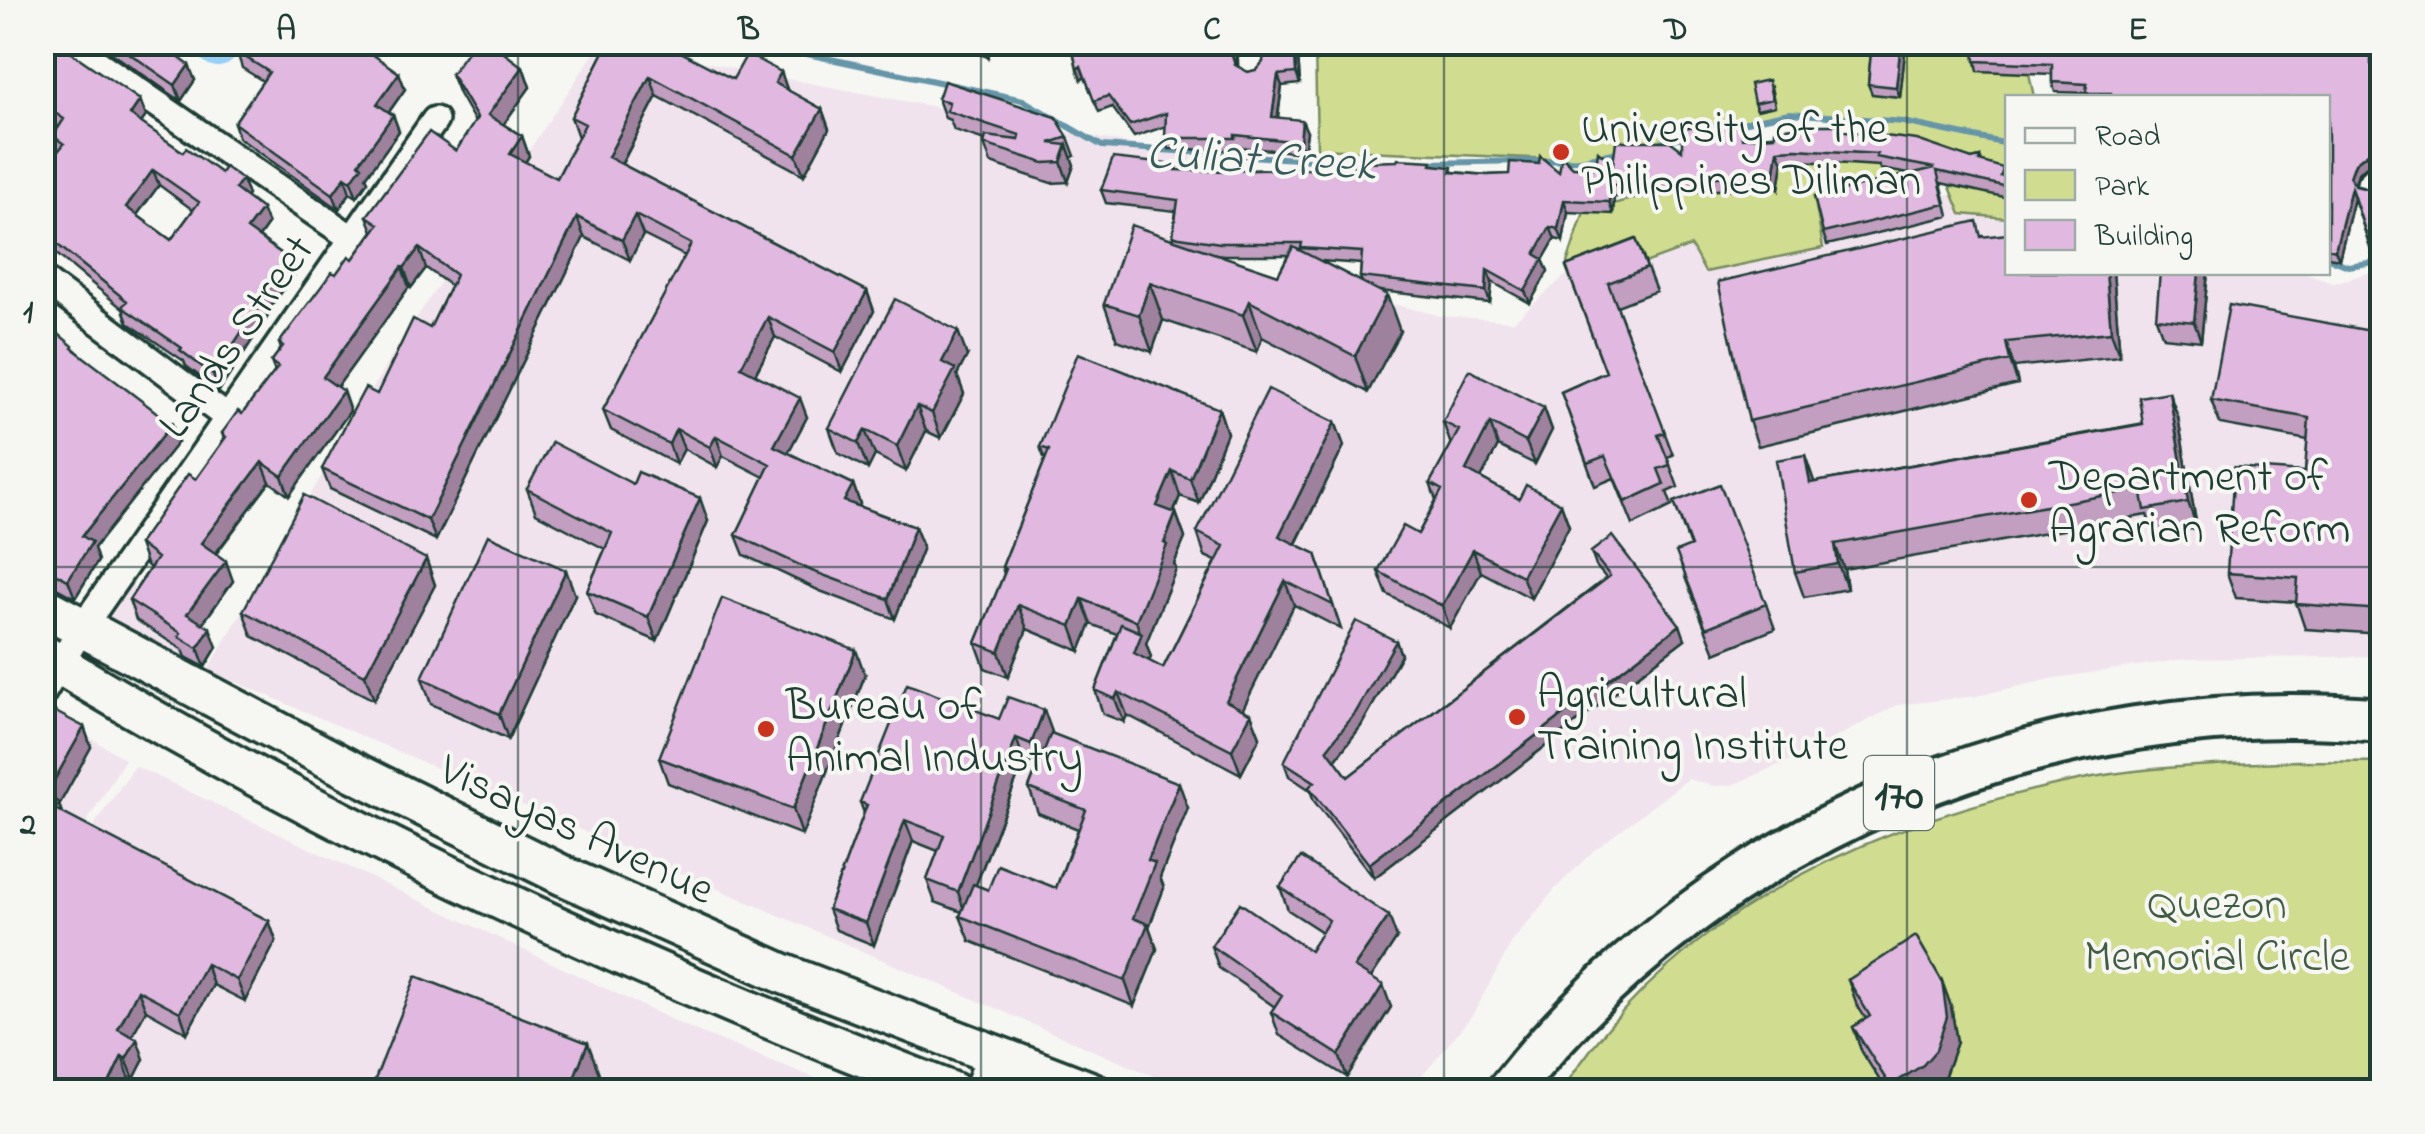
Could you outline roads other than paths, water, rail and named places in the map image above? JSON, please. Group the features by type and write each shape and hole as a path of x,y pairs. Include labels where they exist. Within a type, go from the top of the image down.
{"main road":[{"name":"Visayas Avenue","path":"42,606 60,658 320,808 470,885 734,1005 949,1090"},
{"name":"Visayas Avenue","path":"60,658 380,785 564,876 784,974 964,1044 992,1075 1092,1092"},
{"name":"170","path":"1508,1091 1599,991 1686,917 1769,860 1896,794 2024,750 2157,723 2283,714 2382,720"},
{"path":"949,1090 964,1064 964,1044"}],"street":[{"path":"66,42 353,239"},
{"name":"Lands Street","path":"60,658 435,120"},
{"path":"42,279 228,418"}],"waterway":[{"name":"Culiat Creek","path":"211,42 218,47 224,42"},
{"name":"Culiat Creek","path":"766,42 1023,100 1102,146 1369,164"},
{"name":"Culiat Creek","path":"1733,125 1789,113 1903,122 2005,143"},
{"name":"Culiat Creek","path":"1660,142 1687,136"},
{"name":"Culiat Creek","path":"1427,163 1581,160 1618,152"},
{"name":"Culiat Creek","path":"2330,259 2348,266 2382,261"}],"place":[{"name":"University of the Philippines Diliman","path":"1561,152"},
{"name":"Department of Agrarian Reform","path":"2029,500"},
{"name":"Agricultural Training Institute","path":"1517,717"},
{"name":"Bureau of Animal Industry","path":"766,729"}],"park label":[{"name":"Quezon Memorial Circle","path":"2217,928"}]}
